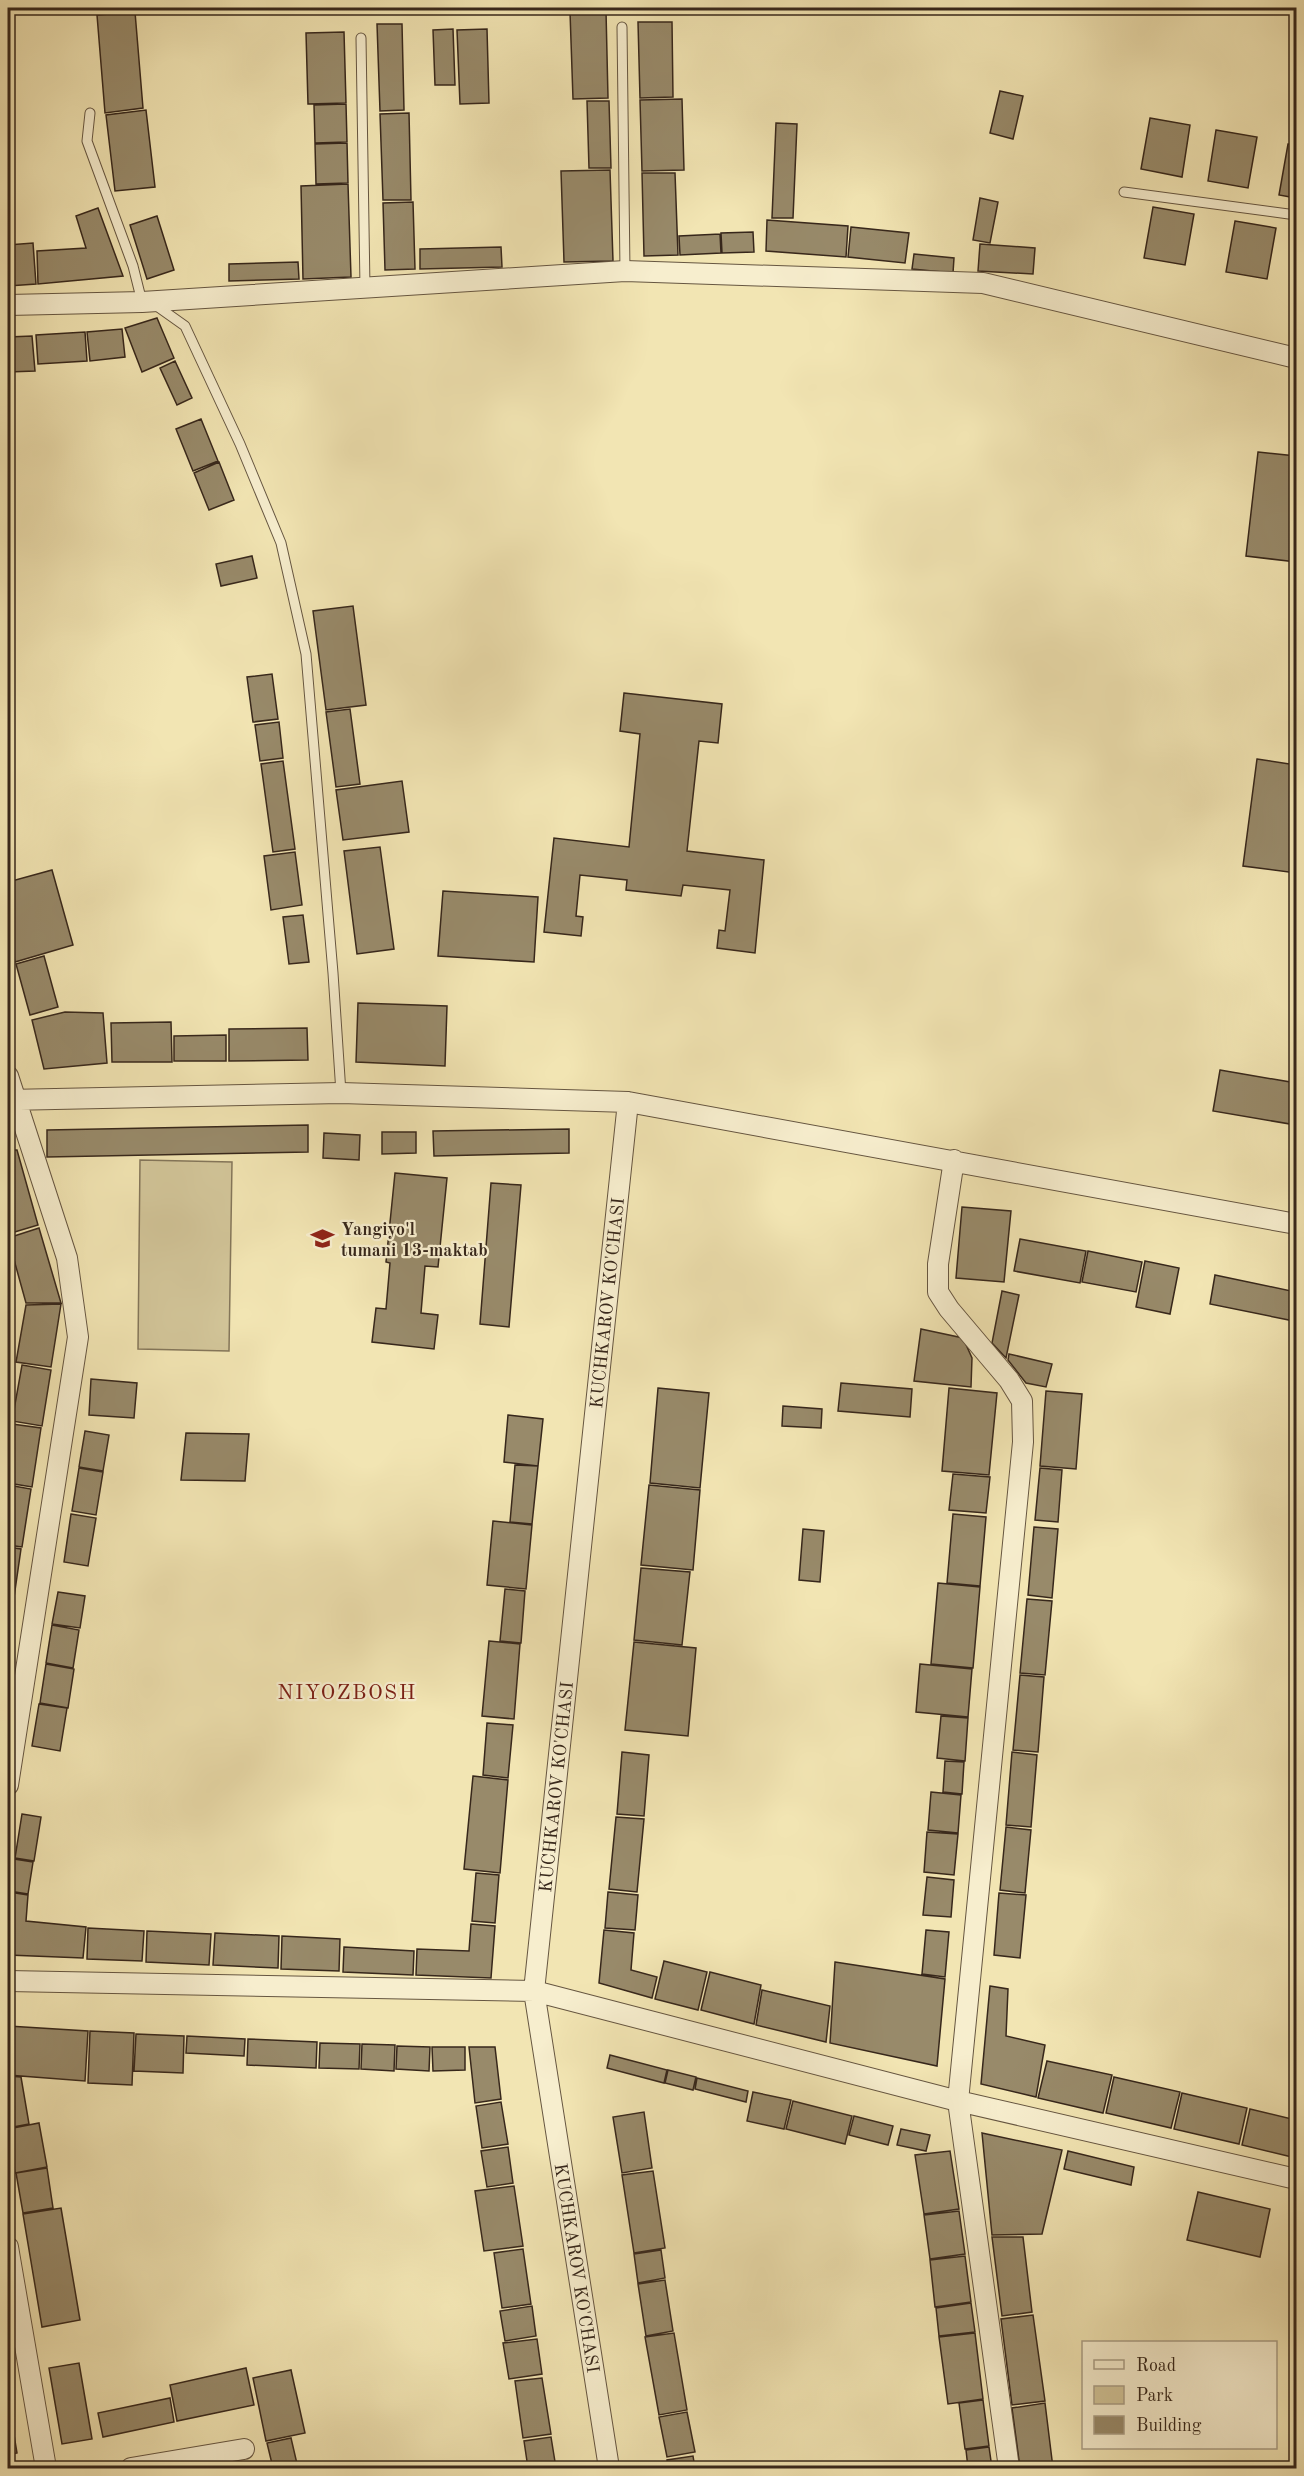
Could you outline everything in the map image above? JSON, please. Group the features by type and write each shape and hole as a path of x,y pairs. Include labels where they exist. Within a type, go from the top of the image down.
{"street":[{"path":"8,305 146,301 626,271 983,283 1296,358"},
{"path":"8,1076 11,1100 67,1258 78,1337 8,1785"},
{"path":"11,1100 341,1093 628,1102 1296,1224"},
{"name":"KUCHKAROV KO'CHASI","path":"609,2469 534,1991 628,1102"},
{"path":"954,1160 938,1264 938,1292 949,1309 1009,1380 1022,1401 1023,1442 958,2101 1009,2469"},
{"path":"8,1982 534,1991 958,2101 1296,2178"},
{"path":"8,2247 46,2469"},
{"path":"131,2469 244,2449"}],"lane":[{"path":"622,27 626,271"},
{"path":"361,38 365,288"},
{"path":"90,112 87,141 146,301 185,326 240,444 281,543 306,654 341,1093"},
{"path":"1124,192 1296,215"}],"green space":[{"path":"140,1160 232,1162 229,1351 138,1349"}],"building":[{"path":"1289,8 1296,8 1296,36 1293,36"},
{"path":"606,11 608,98 573,99 570,12"},
{"path":"135,12 143,108 105,113 97,15"},
{"path":"638,22 672,22 673,97 640,98"},
{"path":"377,24 402,24 404,110 380,111"},
{"path":"453,29 455,85 435,85 433,30"},
{"path":"487,29 489,103 460,104 457,30"},
{"path":"344,32 346,103 308,104 306,33"},
{"path":"1000,91 1023,96 1013,139 990,133"},
{"path":"682,99 684,170 642,171 640,100"},
{"path":"587,101 609,101 611,168 589,168"},
{"path":"346,104 347,142 315,143 314,105"},
{"path":"146,110 155,187 115,191 106,115"},
{"path":"409,113 411,200 383,200 380,114"},
{"path":"1150,118 1190,125 1182,177 1141,169"},
{"path":"776,123 797,124 793,218 772,218"},
{"path":"1216,130 1257,137 1248,188 1208,181"},
{"path":"347,143 348,183 316,184 315,144"},
{"path":"1288,144 1296,145 1296,198 1279,195"},
{"path":"610,170 613,261 564,262 561,171"},
{"path":"642,173 675,173 678,255 644,256"},
{"path":"348,184 351,277 303,279 301,186"},
{"path":"980,198 998,202 990,243 973,240"},
{"path":"413,202 415,269 385,270 383,203"},
{"path":"1153,207 1194,214 1185,265 1144,258"},
{"path":"98,208 123,276 38,284 37,251 86,248 76,216"},
{"path":"157,216 174,270 147,279 130,225"},
{"path":"767,220 848,226 846,257 766,251"},
{"path":"1235,221 1276,228 1267,279 1226,272"},
{"path":"851,227 909,233 905,263 848,257"},
{"path":"753,232 754,252 722,253 721,233"},
{"path":"720,234 721,253 680,255 679,236"},
{"path":"33,243 36,284 8,286 8,245"},
{"path":"980,244 1035,248 1033,274 978,271"},
{"path":"501,247 502,267 420,269 420,249"},
{"path":"914,254 954,258 953,273 912,269"},
{"path":"298,262 299,279 229,281 229,264"},
{"path":"157,318 174,358 142,372 125,328"},
{"path":"122,329 125,357 90,361 87,332"},
{"path":"85,332 87,361 38,364 36,335"},
{"path":"32,336 35,371 8,372 8,337"},
{"path":"175,361 192,398 177,405 160,368"},
{"path":"201,419 218,461 193,471 176,429"},
{"path":"1258,452 1296,456 1296,562 1246,556"},
{"path":"219,462 234,500 209,510 194,473"},
{"path":"252,556 257,578 221,586 216,564"},
{"path":"353,606 366,705 326,710 313,611"},
{"path":"272,674 278,719 253,722 247,677"},
{"path":"624,693 722,704 718,743 699,741 687,851 764,860 755,953 717,948 719,930 725,931 730,890 683,885 681,896 626,890 627,880 580,875 576,916 583,917 581,936 544,932 554,838 629,847 640,734 620,731"},
{"path":"350,709 360,784 336,787 326,712"},
{"path":"279,722 283,758 260,761 255,725"},
{"path":"1257,759 1296,765 1296,873 1243,866"},
{"path":"283,761 295,849 273,852 261,764"},
{"path":"402,781 409,832 343,840 336,790"},
{"path":"380,847 394,949 357,954 344,851"},
{"path":"295,852 302,905 271,910 264,856"},
{"path":"52,870 73,945 15,962 8,934 8,882"},
{"path":"443,891 538,897 534,962 438,956"},
{"path":"303,915 309,962 289,964 283,917"},
{"path":"44,956 58,1007 30,1015 16,964"},
{"path":"358,1003 447,1006 445,1066 356,1062"},
{"path":"65,1012 103,1013 107,1063 44,1069 32,1020"},
{"path":"171,1022 172,1062 112,1062 111,1023"},
{"path":"307,1028 308,1060 229,1061 229,1029"},
{"path":"226,1035 226,1061 174,1061 174,1036"},
{"path":"1220,1070 1296,1083 1296,1125 1213,1111"},
{"path":"308,1125 308,1152 47,1157 47,1130"},
{"path":"569,1129 569,1153 434,1156 433,1131"},
{"path":"382,1132 416,1132 416,1153 382,1154"},
{"path":"324,1133 360,1135 359,1160 323,1158"},
{"path":"8,1150 17,1150 38,1225 8,1234"},
{"path":"395,1173 447,1178 438,1267 425,1266 421,1313 438,1315 434,1349 372,1342 376,1308 386,1309 390,1263 386,1262"},
{"path":"491,1183 521,1185 509,1327 480,1324"},
{"path":"962,1207 1011,1211 1004,1282 956,1278"},
{"path":"39,1228 61,1303 26,1303 8,1238"},
{"path":"1020,1239 1086,1251 1080,1283 1014,1271"},
{"path":"1088,1251 1142,1262 1136,1292 1082,1282"},
{"path":"1145,1261 1179,1268 1170,1314 1136,1307"},
{"path":"1215,1275 1296,1292 1294,1321 1210,1304"},
{"path":"1002,1291 1019,1295 1006,1358 992,1343"},
{"path":"61,1304 51,1367 16,1362 26,1305"},
{"path":"921,1329 963,1338 972,1358 971,1387 914,1381"},
{"path":"1009,1354 1052,1364 1046,1387 1026,1383 1008,1360"},
{"path":"22,1365 51,1370 42,1426 12,1421"},
{"path":"91,1379 137,1383 134,1418 89,1415"},
{"path":"841,1383 912,1389 910,1417 838,1411"},
{"path":"658,1388 709,1393 700,1488 650,1483"},
{"path":"949,1388 997,1393 989,1475 942,1471"},
{"path":"1046,1391 1082,1394 1076,1469 1040,1466"},
{"path":"783,1406 822,1409 821,1428 782,1426"},
{"path":"508,1415 543,1419 538,1466 504,1462"},
{"path":"12,1424 41,1428 32,1487 8,1483 8,1451"},
{"path":"85,1431 109,1435 103,1471 79,1467"},
{"path":"186,1433 249,1434 245,1481 181,1480"},
{"path":"515,1465 538,1466 532,1524 510,1522"},
{"path":"79,1468 103,1472 96,1515 72,1511"},
{"path":"1040,1468 1062,1470 1058,1522 1035,1520"},
{"path":"953,1474 990,1477 986,1513 949,1510"},
{"path":"8,1485 31,1489 22,1547 8,1545"},
{"path":"649,1485 700,1490 693,1570 641,1565"},
{"path":"71,1514 96,1518 88,1566 64,1562"},
{"path":"953,1514 986,1517 980,1586 947,1583"},
{"path":"493,1521 532,1525 526,1589 487,1585"},
{"path":"1034,1527 1058,1529 1052,1598 1028,1595"},
{"path":"803,1529 824,1531 820,1582 799,1580"},
{"path":"8,1547 21,1549 11,1618 8,1617"},
{"path":"641,1568 690,1572 682,1645 634,1640"},
{"path":"938,1583 980,1587 973,1668 931,1664"},
{"path":"505,1589 525,1591 521,1643 500,1641"},
{"path":"58,1592 85,1596 80,1628 52,1624"},
{"path":"1027,1599 1052,1601 1045,1675 1020,1673"},
{"path":"52,1625 79,1630 73,1668 46,1663"},
{"path":"489,1641 520,1644 514,1719 482,1716"},
{"path":"634,1642 696,1648 688,1736 625,1730"},
{"path":"46,1664 74,1669 68,1708 40,1703"},
{"path":"920,1664 972,1669 968,1717 916,1712"},
{"path":"1020,1675 1044,1677 1038,1752 1013,1750"},
{"path":"39,1704 67,1708 60,1751 32,1746"},
{"path":"941,1716 968,1718 965,1761 937,1758"},
{"path":"487,1723 513,1725 508,1778 483,1775"},
{"path":"622,1752 649,1755 644,1816 617,1814"},
{"path":"1012,1752 1037,1755 1031,1827 1006,1825"},
{"path":"945,1761 964,1762 962,1794 943,1792"},
{"path":"473,1776 508,1780 500,1873 464,1869"},
{"path":"931,1792 961,1795 958,1833 928,1830"},
{"path":"22,1814 41,1817 34,1861 15,1858"},
{"path":"616,1817 644,1819 637,1892 609,1889"},
{"path":"1006,1827 1031,1830 1025,1893 1000,1890"},
{"path":"927,1832 958,1834 954,1875 924,1872"},
{"path":"14,1859 33,1862 28,1894 9,1891"},
{"path":"476,1873 499,1875 495,1923 472,1921"},
{"path":"927,1877 954,1880 951,1917 923,1915"},
{"path":"9,1892 28,1895 26,1921 86,1927 83,1958 8,1955"},
{"path":"608,1892 638,1895 635,1930 605,1928"},
{"path":"999,1893 1026,1895 1020,1958 994,1955"},
{"path":"471,1924 495,1926 491,1978 416,1975 417,1949 469,1951"},
{"path":"88,1928 144,1931 142,1961 87,1959"},
{"path":"604,1930 634,1933 631,1970 657,1977 652,1998 599,1983"},
{"path":"926,1930 949,1932 945,1977 922,1974"},
{"path":"147,1931 211,1934 209,1965 146,1962"},
{"path":"215,1933 279,1936 278,1968 213,1965"},
{"path":"282,1936 340,1939 339,1971 281,1969"},
{"path":"344,1947 414,1951 413,1975 343,1972"},
{"path":"664,1961 707,1972 698,2010 655,1999"},
{"path":"835,1962 945,1979 937,2066 830,2043"},
{"path":"710,1972 761,1985 754,2024 701,2010"},
{"path":"990,1986 1008,1989 1006,2036 1045,2045 1036,2097 981,2084"},
{"path":"762,1990 830,2006 826,2042 756,2025"},
{"path":"8,2026 88,2031 85,2081 8,2075"},
{"path":"90,2031 134,2033 132,2085 88,2083"},
{"path":"136,2034 184,2036 183,2073 134,2071"},
{"path":"187,2036 245,2039 244,2056 186,2053"},
{"path":"248,2039 317,2042 316,2068 247,2065"},
{"path":"320,2043 360,2044 359,2069 319,2068"},
{"path":"362,2044 395,2045 394,2071 361,2069"},
{"path":"397,2046 430,2047 429,2071 396,2069"},
{"path":"432,2047 465,2047 465,2070 433,2071"},
{"path":"469,2047 495,2047 501,2099 475,2103"},
{"path":"610,2055 667,2070 664,2083 607,2068"},
{"path":"1047,2061 1112,2075 1103,2113 1038,2098"},
{"path":"668,2070 696,2077 693,2090 665,2083"},
{"path":"8,2076 21,2077 29,2124 8,2128"},
{"path":"1114,2077 1180,2092 1171,2128 1106,2113"},
{"path":"697,2078 748,2091 746,2102 695,2089"},
{"path":"753,2092 791,2100 784,2129 747,2121"},
{"path":"1182,2093 1247,2108 1239,2144 1174,2129"},
{"path":"793,2101 852,2116 845,2144 786,2129"},
{"path":"501,2102 508,2144 482,2148 476,2106"},
{"path":"1250,2109 1296,2120 1296,2158 1242,2145"},
{"path":"644,2112 652,2168 622,2173 613,2117"},
{"path":"854,2116 893,2126 888,2145 849,2135"},
{"path":"39,2123 47,2167 15,2173 8,2129"},
{"path":"901,2129 930,2135 926,2151 897,2145"},
{"path":"982,2133 1062,2150 1042,2234 992,2235"},
{"path":"508,2147 513,2183 487,2187 481,2151"},
{"path":"950,2151 959,2209 924,2214 915,2155"},
{"path":"1068,2151 1134,2167 1131,2185 1064,2169"},
{"path":"47,2168 53,2208 23,2213 16,2173"},
{"path":"653,2171 665,2248 634,2253 622,2175"},
{"path":"514,2186 523,2246 484,2251 475,2191"},
{"path":"1198,2192 1270,2209 1260,2257 1187,2240"},
{"path":"61,2208 80,2320 42,2327 23,2214"},
{"path":"959,2211 965,2254 930,2259 924,2215"},
{"path":"992,2237 1023,2237 1032,2312 1002,2316"},
{"path":"523,2249 531,2304 502,2308 494,2253"},
{"path":"661,2250 665,2278 638,2283 634,2254"},
{"path":"965,2256 971,2302 935,2307 930,2260"},
{"path":"665,2280 673,2331 646,2336 638,2284"},
{"path":"971,2303 975,2332 939,2336 936,2308"},
{"path":"532,2306 536,2336 505,2341 500,2311"},
{"path":"1033,2315 1045,2401 1012,2405 1001,2319"},
{"path":"674,2333 687,2410 659,2415 645,2337"},
{"path":"975,2333 983,2399 948,2404 939,2337"},
{"path":"537,2339 542,2374 509,2379 503,2343"},
{"path":"79,2363 92,2439 62,2444 49,2368"},
{"path":"246,2368 254,2405 177,2421 170,2385"},
{"path":"291,2370 305,2433 266,2441 253,2378"},
{"path":"542,2378 551,2434 523,2438 515,2381"},
{"path":"170,2398 174,2422 103,2437 98,2413"},
{"path":"8,2399 17,2453 8,2455"},
{"path":"983,2400 989,2446 965,2449 959,2403"},
{"path":"1045,2403 1053,2468 1020,2468 1012,2408"},
{"path":"687,2412 695,2452 667,2457 659,2417"},
{"path":"551,2437 556,2468 528,2468 524,2441"},
{"path":"291,2438 298,2468 273,2468 267,2443"},
{"path":"989,2447 992,2468 968,2468 966,2450"},
{"path":"693,2456 695,2468 668,2468 667,2460"}],"place":[{"name":"Yangiyo'l tumani 13-maktab","path":"323,1239"}],"district":[{"name":"NIYOZBOSH","path":"347,1692"}]}
